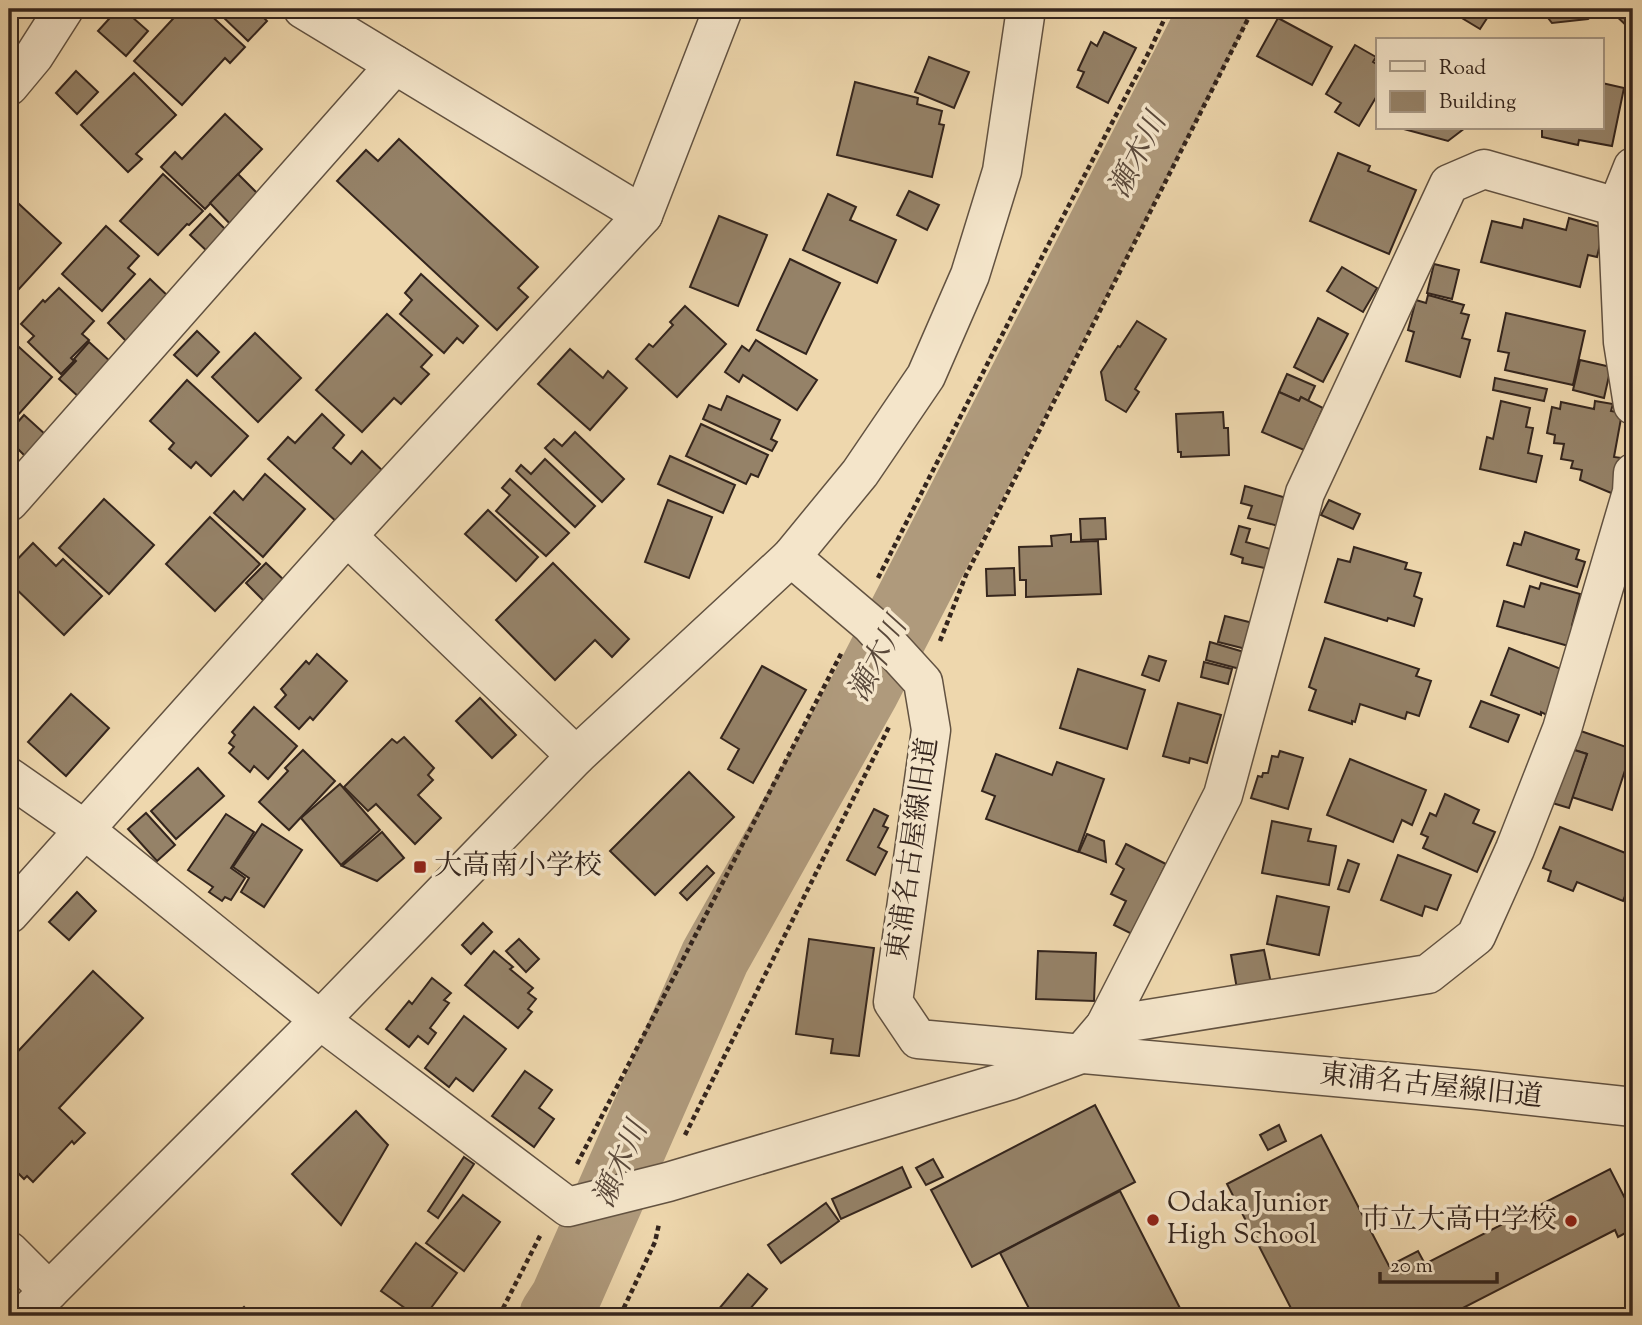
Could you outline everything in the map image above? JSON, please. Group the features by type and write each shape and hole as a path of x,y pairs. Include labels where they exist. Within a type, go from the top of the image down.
{"street":[{"path":"9,86 34,56 64,9"},
{"path":"303,9 643,215"},
{"path":"9,914 347,536 643,215 723,9"},
{"path":"9,1251 37,1304 320,1020 576,756 791,557 860,473 926,376 970,275 1002,171 1026,9"},
{"path":"9,502 395,65"},
{"path":"1633,167 1617,207 1623,342 1633,405"},
{"path":"9,777 85,830 320,1020 563,1203 657,1185 1011,1080 1081,1054 1105,1026 1223,795 1305,493 1448,184 1484,169 1617,207"},
{"path":"1105,1026 1428,974 1476,936 1515,849 1562,729 1632,492 1633,473"},
{"path":"347,536 576,756"},
{"path":"791,557 865,619 920,677"},
{"name":"東浦名古屋線旧道","path":"920,677 931,730 893,1002 918,1039 1478,1090 1633,1107"}],"path":[{"path":"499,1316 563,1203 865,619 1043,255 1169,9"},
{"path":"620,1316 655,1242 657,1185 678,1149 892,722 920,677 966,575 1253,9"}],"building":[{"path":"118,9 123,9 148,31 126,56 98,31"},
{"path":"182,9 204,9 245,47 230,63 225,58 182,105 134,61"},
{"path":"230,9 255,9 267,21 248,41 223,17"},
{"path":"1455,9 1493,9 1480,29 1452,12"},
{"path":"1541,9 1601,9 1588,19 1552,23"},
{"path":"1633,9 1633,25 1630,29 1611,11"},
{"path":"1278,18 1332,47 1312,85 1257,56"},
{"path":"1104,32 1136,48 1108,103 1077,87 1084,72 1078,70 1091,42 1097,46"},
{"path":"1355,45 1376,57 1373,62 1376,64 1376,97 1359,126 1335,112 1341,103 1326,94"},
{"path":"929,57 969,72 954,108 915,92"},
{"path":"76,71 98,92 77,114 56,93"},
{"path":"134,73 176,115 136,154 142,159 128,172 81,125"},
{"path":"855,82 918,98 917,104 942,111 939,124 944,125 932,177 837,155"},
{"path":"1604,83 1624,88 1612,146 1579,140 1578,145 1542,137 1542,130 1604,130"},
{"path":"225,114 262,149 205,209 161,167 175,152 182,159"},
{"path":"1407,130 1462,130 1448,141"},
{"path":"399,139 538,267 518,288 528,297 497,330 337,181 366,150 378,161"},
{"path":"1338,153 1370,166 1368,171 1416,190 1389,254 1310,221"},
{"path":"163,174 203,211 158,255 120,221"},
{"path":"238,174 262,198 233,227 210,203"},
{"path":"909,191 939,205 927,230 897,215"},
{"path":"828,194 856,207 850,220 896,240 877,283 803,250"},
{"path":"19,204 61,243 9,300 9,215"},
{"path":"210,214 231,235 211,255 190,235"},
{"path":"719,216 767,235 738,306 690,287"},
{"path":"1569,218 1604,228 1597,257 1588,255 1580,287 1481,262 1492,221 1522,228 1524,219 1566,230"},
{"path":"106,226 139,256 128,268 135,274 102,311 62,274"},
{"path":"790,259 840,283 806,354 757,330"},
{"path":"1434,264 1459,270 1452,299 1427,293"},
{"path":"1342,267 1377,288 1363,312 1327,291"},
{"path":"421,274 478,326 463,343 457,338 444,353 400,314 412,300 405,293"},
{"path":"150,279 169,297 127,342 108,323"},
{"path":"59,288 94,321 82,334 89,340 71,358 74,361 61,374 28,342 34,336 21,324 43,300 45,302"},
{"path":"1428,295 1464,305 1461,313 1469,315 1462,338 1470,340 1460,377 1406,361 1414,332 1408,330 1416,300 1426,303"},
{"path":"685,306 726,344 677,397 636,359 649,344 653,347 673,325 670,322"},
{"path":"1506,313 1585,331 1573,385 1505,370 1509,353 1498,351"},
{"path":"387,314 432,355 421,367 429,374 401,404 394,398 362,432 316,390"},
{"path":"1318,318 1348,334 1323,382 1294,367"},
{"path":"1137,321 1166,339 1135,389 1139,392 1126,412 1106,400 1101,372"},
{"path":"197,331 219,352 197,376 174,355"},
{"path":"255,333 301,378 258,422 212,377"},
{"path":"9,338 52,377 9,425"},
{"path":"756,340 817,380 797,410 743,375 739,382 725,372 742,346 749,351"},
{"path":"89,342 112,363 80,398 59,379"},
{"path":"570,349 603,378 608,371 627,388 590,430 538,384"},
{"path":"1580,360 1611,367 1604,398 1573,390"},
{"path":"1287,374 1315,386 1308,401 1301,397 1299,401 1279,392"},
{"path":"1495,378 1547,389 1544,401 1493,390"},
{"path":"187,380 248,436 211,476 196,462 191,468 169,449 174,443 150,421"},
{"path":"1279,392 1299,401 1301,397 1323,408 1304,450 1262,432"},
{"path":"727,396 780,420 771,439 777,442 772,451 703,419 709,405 721,410"},
{"path":"1501,401 1530,408 1526,427 1533,428 1528,453 1542,456 1536,482 1480,469 1487,437 1493,439"},
{"path":"1595,401 1613,404 1611,411 1622,413 1614,457 1622,458 1616,495 1580,480 1582,470 1571,468 1573,461 1561,459 1564,444 1554,443 1555,435 1547,433 1552,407 1560,409 1561,402 1594,409"},
{"path":"1223,412 1224,428 1228,428 1229,455 1181,457 1181,452 1178,452 1176,414"},
{"path":"322,414 344,435 333,448 351,464 362,451 386,474 339,524 268,459 288,437 295,443"},
{"path":"24,415 46,435 26,457 9,440 9,432"},
{"path":"701,424 768,455 758,477 751,474 746,484 686,456"},
{"path":"575,432 624,479 602,502 545,448 554,439 562,446"},
{"path":"670,456 735,485 723,513 658,484"},
{"path":"545,459 595,506 575,527 516,471 521,465 531,474"},
{"path":"265,474 305,509 263,557 214,513 234,491 243,500"},
{"path":"510,479 569,533 546,556 496,511 510,495 502,488"},
{"path":"1245,486 1290,499 1282,527 1248,518 1252,506 1241,503"},
{"path":"104,499 154,545 109,594 59,548"},
{"path":"668,500 712,517 689,578 645,562"},
{"path":"1329,500 1360,514 1353,529 1321,515"},
{"path":"488,510 538,557 516,581 465,534"},
{"path":"210,517 260,564 215,611 166,564"},
{"path":"1105,518 1106,539 1081,540 1080,519"},
{"path":"1239,526 1250,529 1246,542 1274,550 1269,569 1242,563 1243,558 1231,554"},
{"path":"1525,532 1579,550 1576,559 1585,562 1577,587 1507,565 1514,543 1521,545"},
{"path":"1071,534 1071,542 1098,541 1101,594 1026,597 1026,580 1020,580 1019,547 1052,546 1051,536"},
{"path":"33,543 56,566 63,559 102,596 64,635 9,582 9,568"},
{"path":"1354,547 1407,563 1405,569 1421,573 1414,596 1422,599 1414,626 1388,618 1387,621 1325,602 1338,559 1350,562"},
{"path":"266,563 286,582 265,602 246,583"},
{"path":"553,563 629,639 612,657 595,640 555,680 496,620"},
{"path":"1014,568 1015,595 987,596 986,569"},
{"path":"1541,583 1580,594 1572,625 1578,627 1572,647 1497,626 1504,601 1524,607 1530,586 1539,589"},
{"path":"1225,616 1253,623 1246,649 1218,642"},
{"path":"1325,638 1419,669 1416,676 1431,681 1419,716 1407,712 1405,719 1360,704 1352,724 1309,710 1316,690 1309,687"},
{"path":"1210,642 1244,652 1240,669 1206,660"},
{"path":"1509,648 1561,669 1547,715 1491,695"},
{"path":"317,654 347,681 313,720 310,717 299,729 275,707 286,695 281,689 306,661 309,664"},
{"path":"1149,656 1166,661 1159,681 1142,675"},
{"path":"1204,662 1232,669 1228,684 1201,677"},
{"path":"762,666 806,690 753,783 728,769 739,749 721,738"},
{"path":"1078,669 1145,690 1127,749 1060,728"},
{"path":"71,694 109,728 66,776 28,742"},
{"path":"480,698 516,735 492,758 456,721"},
{"path":"1481,701 1519,715 1508,742 1470,727"},
{"path":"1178,703 1221,715 1207,763 1190,758 1189,763 1163,756"},
{"path":"254,707 297,746 268,779 254,766 250,772 229,753 234,747 229,743 235,735 232,732"},
{"path":"1578,730 1632,749 1612,810 1572,797 1587,754 1571,749"},
{"path":"404,737 434,768 428,775 433,780 418,795 441,818 415,844 376,804 368,811 344,787 392,739 397,743"},
{"path":"1568,748 1587,754 1569,808 1549,802"},
{"path":"303,750 335,781 289,830 259,802 288,771 285,768"},
{"path":"1280,751 1303,758 1288,809 1251,798 1258,776 1262,777 1263,773 1268,773 1272,756 1278,757"},
{"path":"996,754 1052,775 1057,762 1104,779 1078,852 986,819 995,796 982,791"},
{"path":"1350,759 1426,790 1412,825 1402,820 1393,842 1327,815"},
{"path":"198,768 224,796 176,839 151,811"},
{"path":"689,772 734,817 655,895 610,851"},
{"path":"340,784 380,830 341,865 301,818"},
{"path":"1445,794 1479,810 1473,823 1495,832 1477,872 1423,848 1428,837 1421,834 1430,813 1436,816"},
{"path":"874,809 888,816 883,826 888,828 878,847 887,852 875,875 847,860"},
{"path":"146,813 175,845 157,861 128,829"},
{"path":"226,814 254,832 231,868 245,878 231,900 225,897 222,901 209,892 213,887 188,870"},
{"path":"1272,821 1311,829 1308,841 1336,846 1329,885 1262,873"},
{"path":"262,824 302,850 264,907 241,892 249,878 233,867"},
{"path":"1560,827 1633,856 1632,893 1627,891 1623,901 1577,882 1573,891 1548,881 1551,871 1543,868"},
{"path":"382,832 404,858 377,881 342,866"},
{"path":"1087,834 1104,841 1106,862 1079,852"},
{"path":"1126,844 1166,864 1132,934 1114,925 1126,901 1111,894 1124,869 1116,864"},
{"path":"1398,855 1451,875 1437,910 1425,906 1422,916 1381,900"},
{"path":"1348,860 1359,864 1349,892 1338,889"},
{"path":"707,866 714,873 687,900 680,893"},
{"path":"77,892 96,911 69,940 49,922"},
{"path":"1277,896 1329,907 1319,955 1267,944"},
{"path":"483,923 492,932 471,954 462,945"},
{"path":"519,939 539,959 526,972 506,951"},
{"path":"809,939 874,948 859,1056 831,1053 833,1039 796,1034"},
{"path":"1264,950 1271,983 1237,989 1231,955"},
{"path":"494,951 533,988 528,993 536,999 528,1009 532,1012 518,1028 465,985"},
{"path":"1038,951 1096,953 1094,1001 1036,999"},
{"path":"93,971 143,1018 59,1108 85,1133 74,1144 72,1141 33,1182 27,1176 24,1179 9,1164 9,1061"},
{"path":"432,978 451,993 444,1000 449,1003 430,1028 436,1033 428,1044 418,1036 409,1047 386,1029 409,1001 412,1004"},
{"path":"464,1016 506,1049 473,1091 456,1078 449,1087 425,1068"},
{"path":"525,1071 552,1090 539,1108 554,1119 534,1147 492,1116"},
{"path":"1095,1105 1135,1182 972,1267 931,1190"},
{"path":"356,1111 388,1145 341,1225 292,1174"},
{"path":"1279,1125 1286,1141 1268,1150 1260,1135"},
{"name":"市立大高中学校","path":"1321,1135 1389,1266 1418,1251 1425,1264 1610,1169 1633,1214 1633,1229 1618,1237 1615,1230 1453,1313 1454,1316 1295,1316 1227,1184"},
{"path":"464,1157 474,1164 438,1218 428,1211"},
{"path":"933,1159 943,1177 926,1185 916,1168"},
{"path":"902,1167 911,1187 841,1219 832,1199"},
{"path":"1120,1191 1184,1316 1033,1316 1000,1253"},
{"path":"463,1195 500,1222 464,1271 426,1243"},
{"path":"826,1203 839,1221 781,1263 768,1245"},
{"path":"416,1243 457,1273 425,1316 416,1316 381,1291"},
{"path":"748,1274 767,1289 744,1316 713,1316"},
{"path":"244,1307 252,1316 234,1316"}],"waterway":[{"name":"瀬木川","path":"554,1316 565,1299 715,957 864,691 1215,9"}],"place":[{"name":"大高南小学校","path":"420,867"},
{"name":"Odaka Junior High School","path":"1153,1220"},
{"name":"市立大高中学校","path":"1571,1221"}]}
